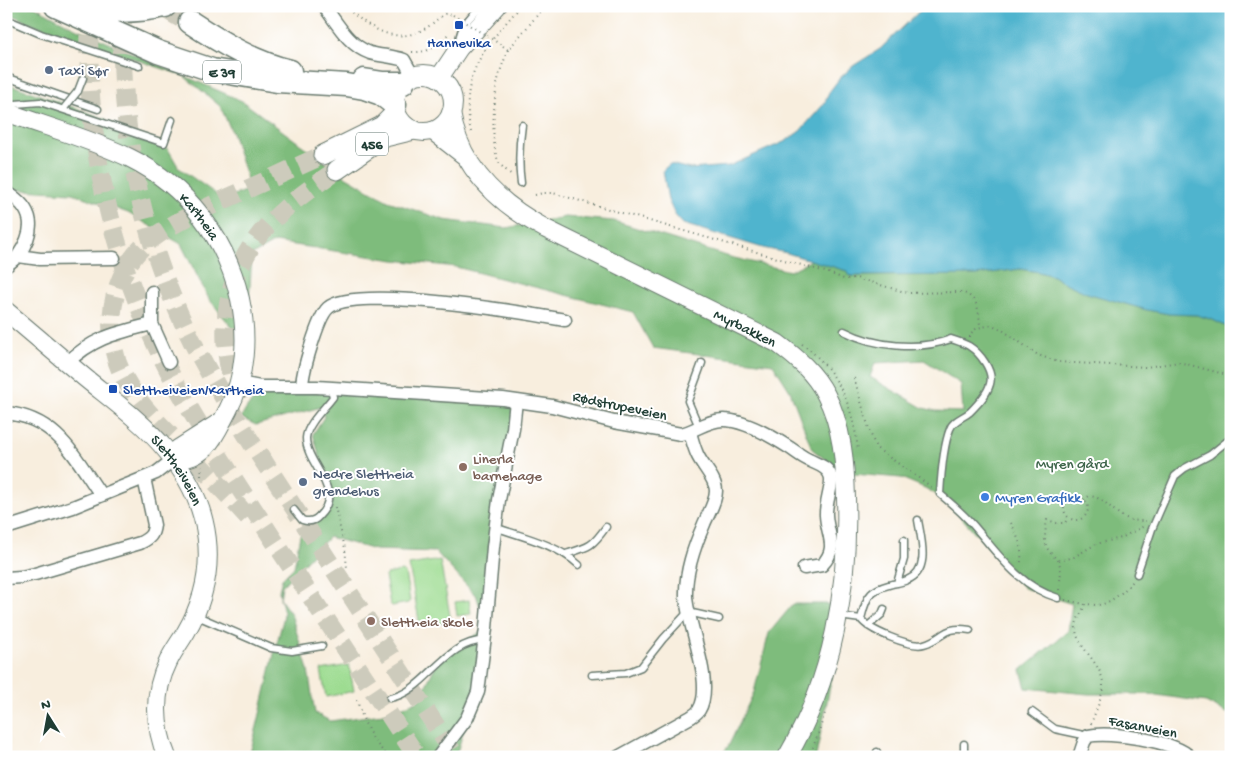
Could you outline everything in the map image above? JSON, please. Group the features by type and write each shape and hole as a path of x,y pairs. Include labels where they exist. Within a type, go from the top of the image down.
{"highway":[{"name":"E 39","path":"56,6 158,52 212,70 277,81 347,85 364,88 381,94 396,108"},
{"path":"84,6 104,11 130,12 165,6"},
{"name":"E 39","path":"190,22 234,50 275,68 292,72 348,76 383,84 408,80"}],"main road":[{"name":"456","path":"323,155 382,126 396,108"},
{"name":"456","path":"336,170 385,137 414,130"}],"street":[{"path":"324,6 355,45 373,54 404,60 408,80"},
{"path":"439,78 454,41 497,6"},
{"path":"421,74 430,74 439,78 450,90 453,97 451,113 441,126 433,131 423,132 414,130 403,123 396,108 398,89 408,80 421,74"},
{"name":"Kartheia","path":"6,528 101,496 156,473 174,459 184,459 201,451 217,432 233,400 239,383 244,338 238,292 229,263 205,220 171,184 129,158 10,109"},
{"name":"Myrbakken","path":"451,113 464,156"},
{"name":"Myrbakken","path":"433,131 464,156 497,196 528,219 777,343 797,358 814,376 825,393 840,431 845,469 846,534 838,616 833,639 819,688 791,755"},
{"path":"6,192 21,203 31,231 18,256 6,266"},
{"path":"18,256 40,259 114,258"},
{"path":"152,292 152,324 169,362"},
{"path":"302,386 318,323 329,306 336,304 376,299 437,301 565,320"},
{"name":"Slettheiveien","path":"6,311 132,416 155,438 174,459 193,492 204,518 208,555 206,579 194,614 167,664 157,695 156,716 158,729 167,757"},
{"path":"67,363 93,342 120,332 152,324"},
{"name":"Rødstrupeveien","path":"239,383 260,387 302,386 472,397 552,406 649,429 680,434 722,420 745,425 819,464 830,474 831,488 825,506 826,522 832,549 822,565 804,568"},
{"path":"438,757 462,726 475,701 480,683 490,590 491,562 497,528 499,500 513,430 516,402"},
{"path":"6,413 34,420 53,431 82,466 101,496"},
{"path":"618,757 680,724 699,710 705,688 688,612 686,594 690,560 716,492 714,484 697,455 694,430"},
{"path":"6,578 28,576 149,539 154,525 144,478"},
{"name":"Fasanveien","path":"1079,757 1088,736 1096,734 1175,746 1186,752 1190,757"}],"lane":[{"path":"454,41 461,30 478,12 487,6"},
{"path":"6,19 41,34 139,66"},
{"path":"6,50 6,69"},
{"path":"6,77 98,109"},
{"path":"64,108 78,91 83,78"},
{"name":"Kartheia","path":"10,109 40,102 64,108 94,121 109,124 164,143 172,120"},
{"path":"521,182 518,148 522,125"},
{"path":"844,331 861,338 889,344 939,344 952,339 971,347 984,361 988,368 990,386 978,404 967,414 959,418 950,429 942,468 940,494 963,514 1000,559 1018,576 1032,587 1058,598"},
{"path":"694,430 688,401 702,363"},
{"path":"294,510 302,520 313,521 319,517 328,503 329,493 308,450 306,438 309,427 333,396 331,388"},
{"path":"1136,574 1155,521 1175,476 1185,468 1210,455 1231,438"},
{"path":"861,619 864,606 870,594 882,587 909,580 917,573 922,563 922,541 918,520"},
{"path":"566,554 589,547 598,539 606,526"},
{"path":"497,528 520,535 566,554 579,565"},
{"path":"897,583 904,559 904,540"},
{"path":"868,626 882,614 884,609"},
{"path":"592,675 626,673 641,667 663,638 688,612 719,619"},
{"path":"194,614 271,648 292,651 322,646"},
{"path":"838,616 861,619 868,626 900,640 919,645 951,629 970,630"},
{"path":"390,698 407,693 457,650 468,644 484,641"},
{"name":"Fasanveien","path":"1032,712 1055,729 1088,736"},
{"path":"964,744 964,757"}],"path":[{"path":"344,6 368,26 380,32 396,36 405,35 430,26 445,14 453,15 508,50"},
{"path":"444,6 445,14"},
{"path":"472,135 468,105 473,74 488,43 521,6"},
{"path":"521,182 500,163 495,142 496,93 499,76 508,50 545,6"},
{"path":"391,56 398,53 426,52 441,43 454,41"},
{"path":"535,195 554,193 844,279 856,278 908,293 961,292 968,294 977,304 980,326"},
{"path":"971,347 970,334 980,326 992,325 1038,355 1058,362 1146,367 1180,362 1231,376"},
{"path":"854,378 876,448 940,494"},
{"path":"329,493 343,536 347,568"},
{"path":"1077,496 1084,500 1088,506 1088,511 1084,518 1076,520 1068,518 1064,507 1069,498 1077,496"},
{"path":"1084,500 1089,496 1095,496 1115,509 1124,518 1135,521 1155,521"},
{"path":"1068,518 1065,523 1048,520 1045,544 1049,553 1060,561 1061,572 1058,598 1098,605 1128,588 1136,574"},
{"path":"1060,561 1096,544 1121,538 1155,521"},
{"path":"1011,523 1018,536 1021,562 1018,576"},
{"path":"1085,604 1077,623 1077,633 1099,670 1103,685 1088,736"},
{"path":"356,700 370,733 390,757"}],"green space":[{"name":"Myren gård","path":"6,6 34,6 77,29 242,101 338,172 388,201 444,220 506,228 565,217 614,221 730,257 790,271 812,260 847,271 850,276 976,275 1020,269 1053,276 1087,293 1147,310 1169,314 1197,315 1231,329 1231,715 1206,702 1149,694 1088,694 1026,688 1021,670 1068,631 1072,604 1024,588 947,501 925,488 901,478 842,473 812,449 790,391 773,364 653,348 633,312 456,267 394,260 275,242 252,255 248,317 239,336 209,299 181,244 128,213 72,193 6,189 6,83 106,119 110,131 168,149 179,168 223,199 250,189 232,132 220,106 184,76 27,22 6,12","holes":["924,360 961,384 963,412 936,411 923,408 870,377 875,363"]},
{"path":"316,392 433,399 495,399 516,410 491,572 486,632 476,690 458,749 453,757 249,757 283,620 284,613 281,601 291,614 308,670 315,713 330,721 390,713 419,700 440,656 486,629 477,597 436,552 375,550 329,537 282,586 280,597 279,591 282,579 294,567 300,535 333,503 313,434 324,417 321,407 256,425 241,418 251,403 261,396"},
{"path":"440,560 451,621 420,626 409,565"},
{"path":"402,571 405,573 410,601 392,606 385,576"},
{"path":"469,600 471,614 457,616 455,602"},
{"path":"793,604 830,604 840,637 817,757 720,757 729,745 754,692 769,633"},
{"path":"349,665 354,691 326,697 321,670"}],"water":[{"path":"925,6 1231,6 1231,329 1197,315 1169,314 1147,310 1087,293 1053,276 1020,269 976,275 850,276 847,271 683,224 675,215 668,200 663,170 670,164 690,169 729,166 786,141 800,131 824,104 830,91 839,79 853,66 880,49"}],"tunnel":[{"path":"123,6 124,94 136,178 158,260 174,301 204,364 231,410 456,757"},
{"path":"163,6 190,22"},
{"path":"90,7 90,96 102,182 112,225 140,308 170,373 210,443 417,757"},
{"path":"248,517 153,418 130,388 116,360 112,338 113,306 117,290 130,261 153,238 200,211 323,155"},
{"path":"239,400 231,376 227,352 226,328 228,305 234,282 256,239 273,220 312,187 337,170"}],"place":[{"name":"Hannevika","path":"459,25"},
{"name":"Taxi Sør","path":"49,70"},
{"name":"Slettheiveien/Kartheia","path":"113,389"},
{"name":"Linerla barnehage","path":"463,467"},
{"name":"Nedre Slettheia grendehus","path":"303,482"},
{"name":"Myren Grafikk","path":"985,497"},
{"name":"Slettheia skole","path":"371,621"}]}
